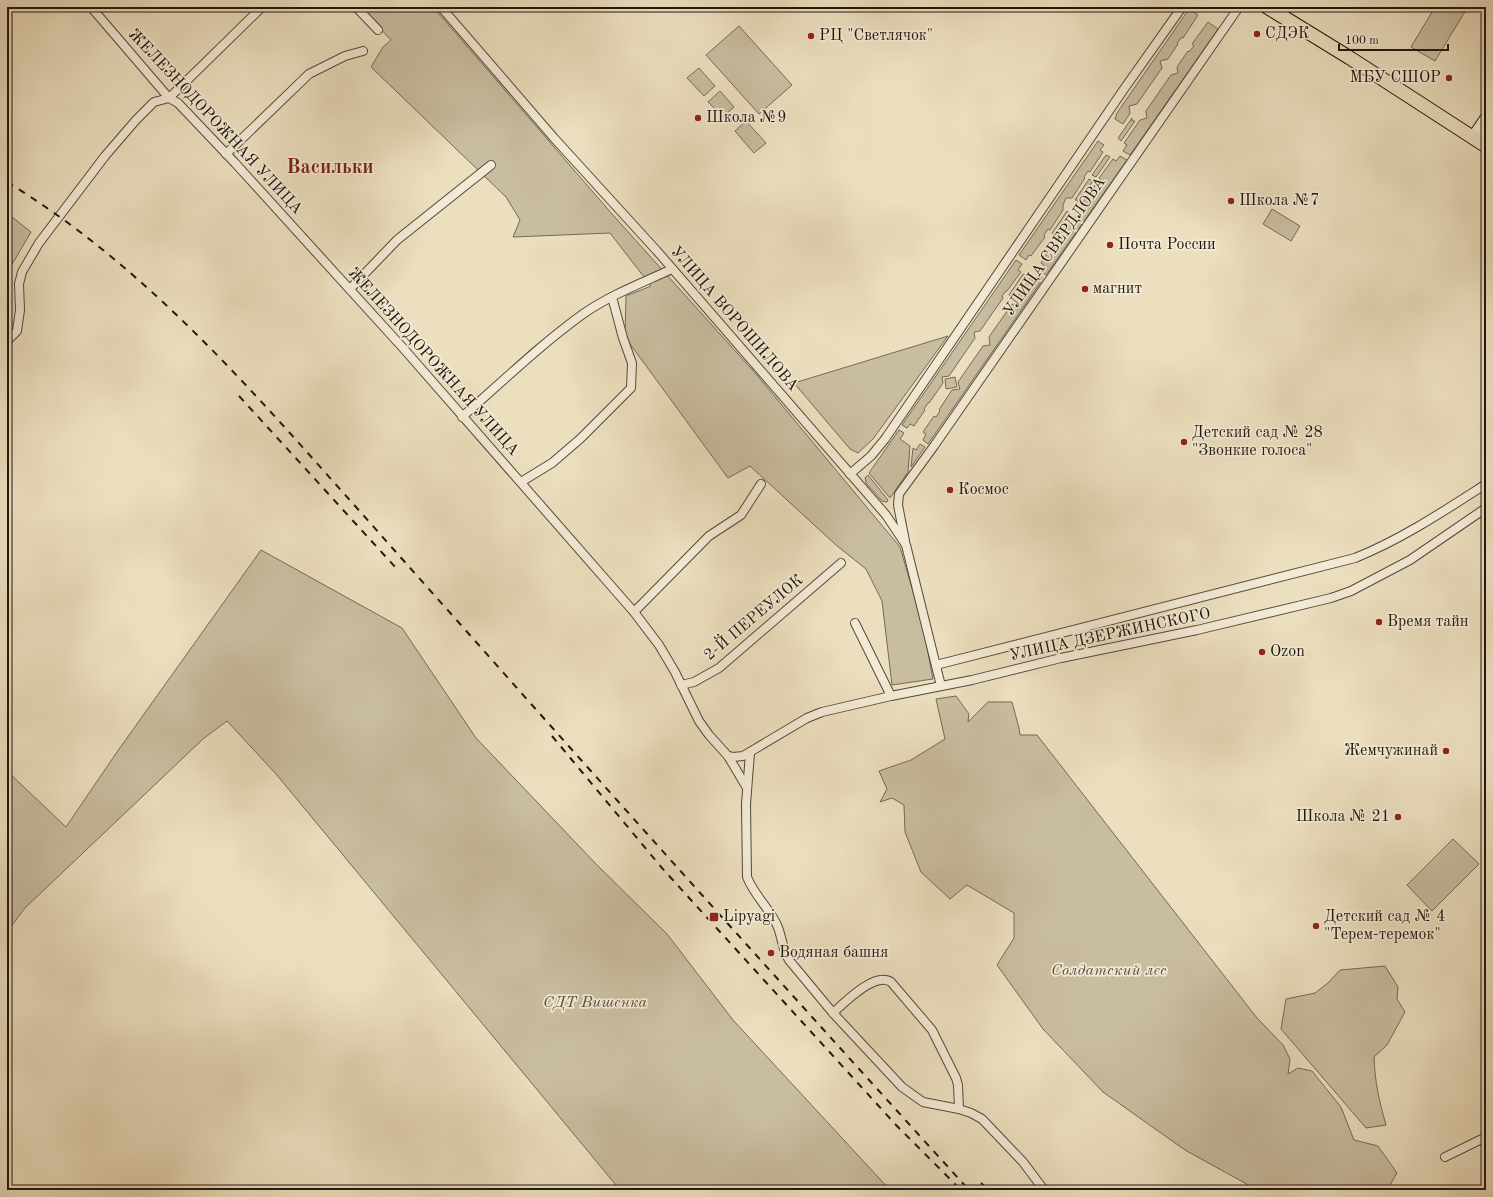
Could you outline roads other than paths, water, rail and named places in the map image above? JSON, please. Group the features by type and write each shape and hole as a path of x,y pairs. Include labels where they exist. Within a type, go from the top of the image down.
{"main road":[{"path":"1267,7 1350,58 1486,146"},
{"path":"1473,138 1486,119"}],"street":[{"name":"ЖЕЛЕЗНОДОРОЖНАЯ УЛИЦА","path":"91,7 169,98 178,104 226,154 350,289 634,612 659,645 699,721 728,756 747,788"},
{"path":"7,341 17,331 20,310 19,284 22,272 40,243 105,156 136,120 154,102 169,98 262,7"},
{"path":"356,7 378,30"},
{"name":"УЛИЦА ВОРОШИЛОВА","path":"441,7 886,515 906,545 940,686"},
{"name":"УЛИЦА СВЕРДЛОВА","path":"850,474 867,460 885,438 1124,89 1182,7"},
{"name":"УЛИЦА СВЕРДЛОВА","path":"906,545 898,505 899,494 934,446 1239,7"},
{"path":"226,154 308,74 345,56 363,51"},
{"path":"350,289 398,240 491,165"},
{"path":"462,417 555,335 584,314 612,297 672,269"},
{"path":"521,482 552,463 580,439 631,388 632,363 622,338 612,297"},
{"path":"634,612 708,536 741,515 761,484"},
{"name":"УЛИЦА ДЗЕРЖИНСКОГО","path":"936,665 1355,558 1385,545 1411,531 1486,484"},
{"name":"УЛИЦА ДЗЕРЖИНСКОГО","path":"728,756 738,757 750,753 808,718 822,712 1061,658 1197,630 1331,598 1350,591 1410,560 1486,508"},
{"name":"2-Й ПЕРЕУЛОК","path":"681,685 694,682 719,668 841,563"},
{"path":"855,623 891,696"},
{"path":"750,753 747,788 747,877 751,887 778,927 783,948 789,960 833,1013 902,1087 923,1102 971,1112 982,1119 1023,1162 1044,1190"},
{"path":"833,1013 851,996 875,981 884,979 891,982 932,1030 956,1078 958,1085 959,1109"},
{"path":"1445,1157 1486,1137"}],"railway":[{"path":"7,182 52,211 94,243 135,277 213,351 286,429 710,904 969,1190"},
{"path":"239,396 397,569"},
{"path":"552,736 662,868 896,1125 961,1190"},
{"path":"981,1183 988,1190"}],"place":[{"name":"СДЭК","path":"1257,34"},
{"name":"РЦ \"Светлячок\"","path":"811,36"},
{"name":"МБУ СШОР","path":"1449,78"},
{"name":"Школа №9","path":"698,118"},
{"name":"Школа №7","path":"1231,201"},
{"name":"Почта России","path":"1110,245"},
{"name":"магнит","path":"1085,289"},
{"name":"Детский сад № 28 \"Звонкие голоса\"","path":"1184,442"},
{"name":"Космос","path":"950,490"},
{"name":"Время тайн","path":"1379,622"},
{"name":"Ozon","path":"1262,652"},
{"name":"Жемчужинай","path":"1446,751"},
{"name":"Школа № 21","path":"1398,817"},
{"name":"Lipyagi","path":"714,917"},
{"name":"Детский сад № 4 \"Терем-теремок\"","path":"1316,926"},
{"name":"Водяная башня","path":"771,953"}],"district":[{"name":"Васильки","path":"330,168"}],"park label":[{"name":"Солдатский лес","path":"1109,971"},
{"name":"СДТ Вишенка","path":"595,1003"}]}
